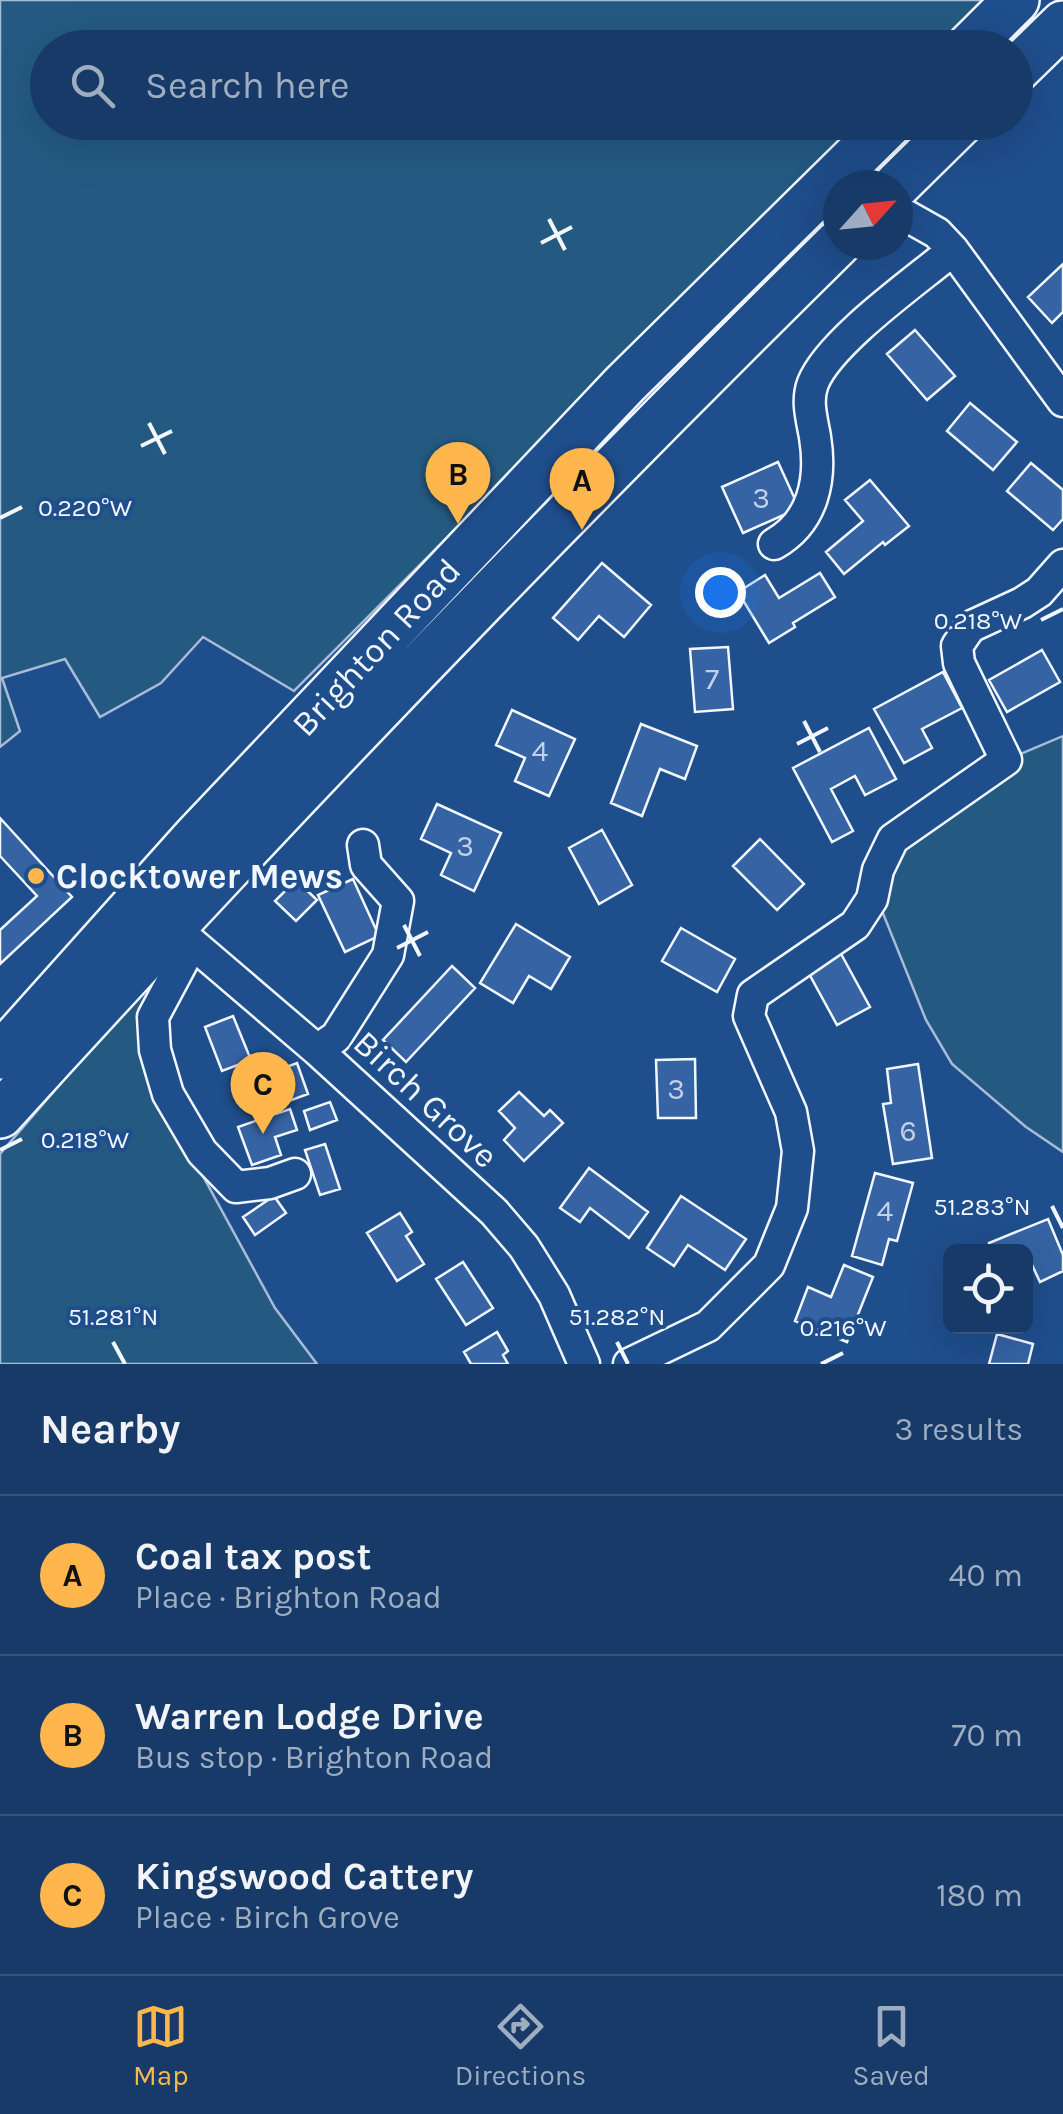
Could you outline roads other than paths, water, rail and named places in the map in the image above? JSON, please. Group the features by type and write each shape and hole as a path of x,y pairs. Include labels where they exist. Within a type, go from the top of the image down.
{"highway":[{"path":"986,30 1016,0"},
{"path":"1033,53 1063,24"},
{"name":"Brighton Road","path":"0,1056 196,837 625,384 874,140"},
{"path":"912,170 943,140"},
{"name":"Brighton Road","path":"0,1115 182,935 689,390 823,258"}],"street":[{"path":"913,218 928,226 953,250 1063,401"},
{"path":"774,544 804,520 812,502 817,462 810,396 821,370 840,346 953,250"},
{"path":"629,1364 708,1326 769,1265 792,1208 798,1152 790,1112 749,1016 754,994 854,925 872,898 878,870 893,839 1006,760 959,663 957,646 970,627 1039,592 1063,565"},
{"path":"317,1050 336,1037 388,955 398,900 366,865 363,844"},
{"path":"182,935 153,1017 155,1050 168,1094 202,1152 236,1186 270,1184 295,1174"},
{"name":"Birch Grove","path":"182,935 317,1050 494,1212 524,1248 554,1296 584,1364"}],"place":[{"name":"Warren Lodge Drive","path":"458,524"},
{"name":"Coal tax post","path":"582,530"},
{"name":"Clocktower Mews","path":"36,876"},
{"name":"Kingswood Cattery","path":"263,1134"}]}
